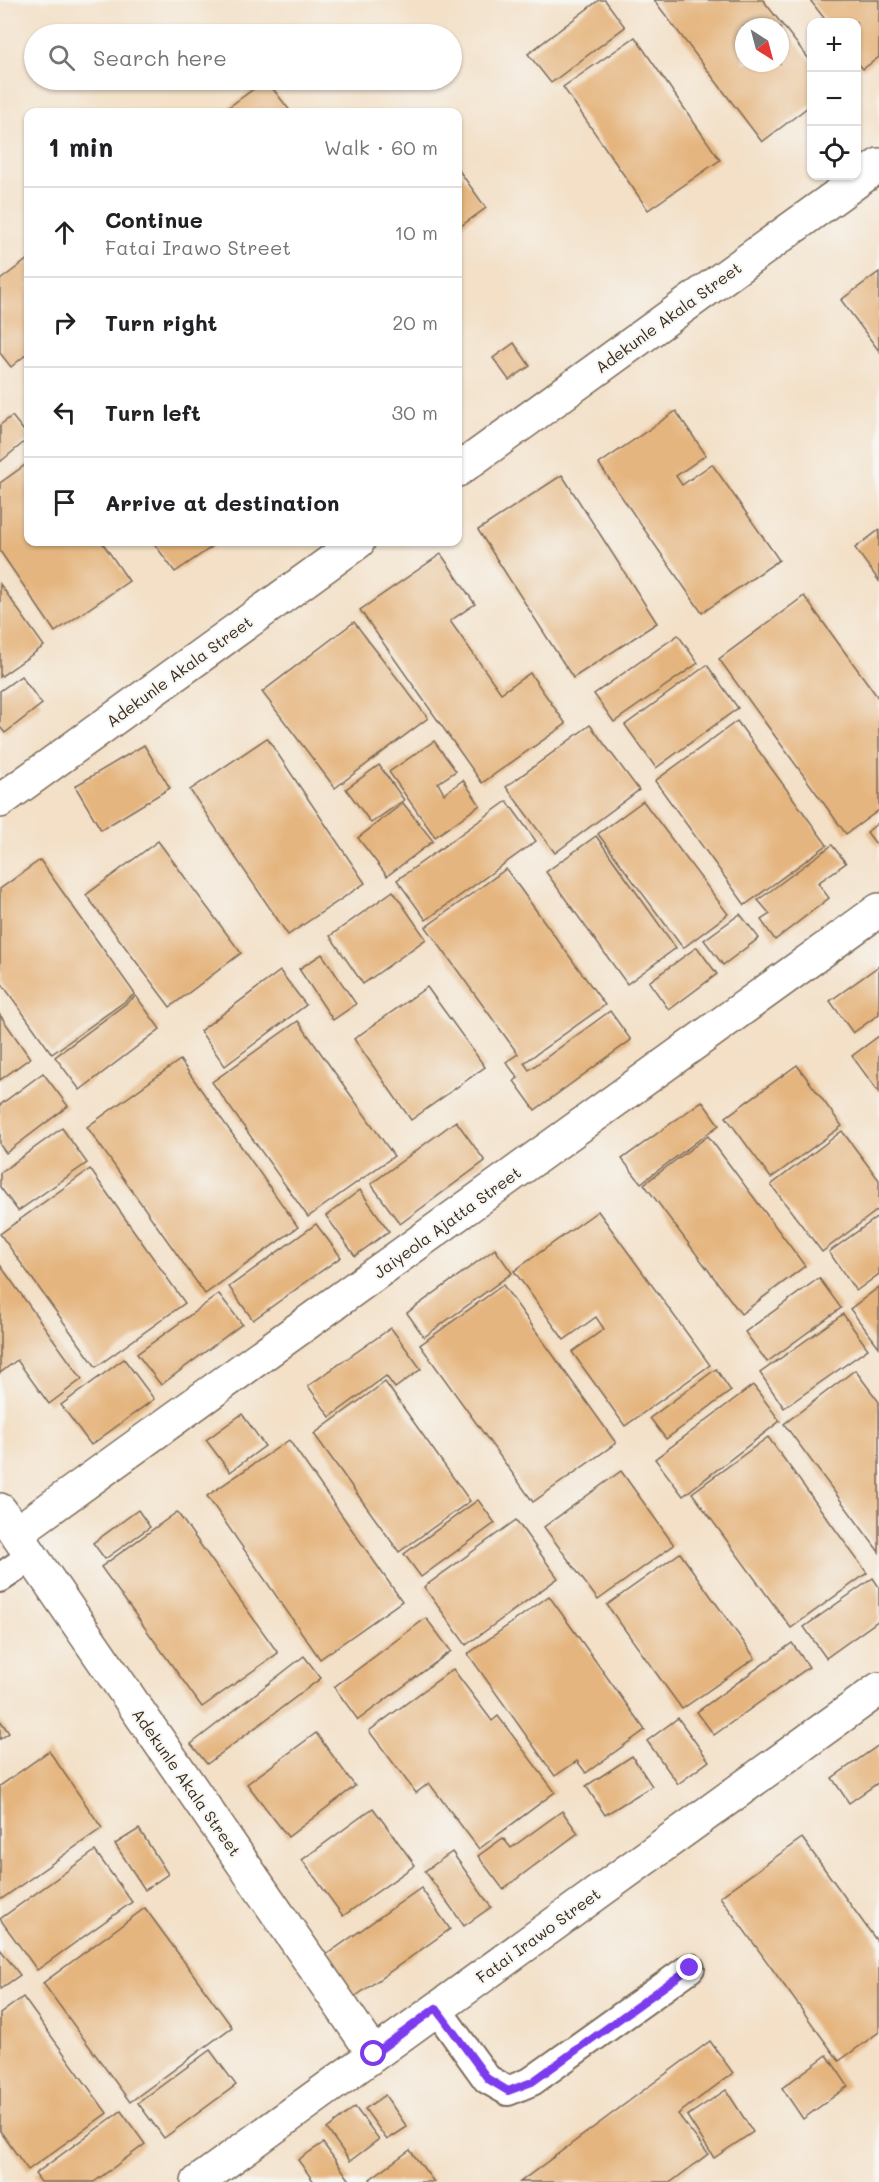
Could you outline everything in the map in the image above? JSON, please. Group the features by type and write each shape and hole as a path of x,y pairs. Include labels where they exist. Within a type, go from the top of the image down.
{"street":[{"name":"Adekunle Akala Street","path":"462,467 879,165"},
{"name":"Adekunle Akala Street","path":"2,796 352,546"},
{"name":"Jaiyeola Ajatta Street","path":"16,1533 879,910"},
{"name":"Adekunle Akala Street","path":"16,1533 374,2054"},
{"name":"Fatai Irawo Street","path":"198,2182 240,2170 374,2054 879,1689"}],"lane":[{"path":"0,1578 16,1533"},
{"path":"436,2008 488,2079 508,2091 532,2082 690,1968"}],"building":[{"path":"599,0 605,0 625,27 551,83 528,54"},
{"path":"654,0 763,0 777,18 735,18 735,72 789,72 789,33 807,57 807,108 762,142"},
{"path":"810,0 879,0 879,57 863,69 861,67 861,18 824,18"},
{"path":"635,37 720,160 648,210 563,87"},
{"path":"252,90 274,90 288,108 228,108"},
{"path":"462,175 486,208 462,225"},
{"path":"24,262 24,356 11,367 0,353 0,280"},
{"path":"879,272 879,351 841,300"},
{"path":"514,343 530,366 509,380 493,358"},
{"path":"676,411 706,455 676,476 682,485 712,464 779,560 702,613 599,464"},
{"path":"12,416 24,431 24,442 0,462 0,425"},
{"path":"24,466 24,546 105,546 129,581 55,632 0,551 0,483"},
{"path":"562,475 657,623 573,678 478,530"},
{"path":"879,530 879,581 855,548"},
{"path":"156,546 213,546 175,572"},
{"path":"441,554 475,604 450,621 501,693 530,673 566,724 482,783 360,610"},
{"path":"0,584 44,646 0,677"},
{"path":"804,596 879,699 879,810 846,834 719,659"},
{"path":"354,622 428,718 335,788 262,692"},
{"path":"678,635 698,663 614,722 594,694"},
{"path":"707,665 738,708 656,768 625,725"},
{"path":"21,676 42,704 5,733 0,727 0,691"},
{"path":"737,721 827,845 745,905 655,781"},
{"path":"590,725 639,790 555,853 506,787"},
{"path":"267,738 365,883 288,935 190,790"},
{"path":"434,741 456,771 438,783 444,794 463,780 480,805 435,837 389,772"},
{"path":"144,745 170,788 101,830 75,786"},
{"path":"379,765 404,800 371,823 346,789"},
{"path":"507,801 536,841 426,920 397,880"},
{"path":"643,801 728,914 683,948 598,834"},
{"path":"403,803 433,841 387,876 358,838"},
{"path":"879,822 879,848 867,832"},
{"path":"596,836 676,948 627,984 546,872"},
{"path":"158,841 241,953 170,1007 86,895"},
{"path":"832,845 846,863 818,883 829,898 775,940 761,920 770,914 758,900"},
{"path":"40,860 135,994 52,1054 0,981 0,889"},
{"path":"506,869 605,1005 524,1063 529,1070 610,1011 631,1040 535,1110 514,1081 518,1078 506,1062 518,1054 426,927"},
{"path":"393,891 426,939 363,984 330,936"},
{"path":"740,914 759,938 723,965 704,940"},
{"path":"697,947 717,974 669,1010 649,982"},
{"path":"322,954 356,1004 333,1020 299,969"},
{"path":"879,966 879,1014 853,1033 830,1001"},
{"path":"280,971 306,1005 225,1066 200,1031"},
{"path":"427,987 485,1067 411,1120 354,1039"},
{"path":"136,996 160,1029 80,1090 55,1057"},
{"path":"0,1015 30,1058 0,1080"},
{"path":"298,1021 394,1156 308,1217 212,1082"},
{"path":"879,1036 879,1093 852,1056"},
{"path":"180,1060 298,1227 205,1294 87,1127"},
{"path":"797,1065 842,1126 771,1178 726,1117"},
{"path":"43,1073 68,1106 6,1153 0,1145 0,1105"},
{"path":"702,1101 719,1125 641,1183 622,1159"},
{"path":"456,1121 485,1161 400,1224 371,1184"},
{"path":"62,1128 87,1163 18,1211 0,1187 0,1173"},
{"path":"842,1131 879,1180 879,1209 822,1252 771,1185"},
{"path":"708,1136 805,1266 741,1314 644,1184"},
{"path":"90,1169 185,1303 96,1367 0,1234"},
{"path":"360,1190 389,1231 355,1256 326,1216"},
{"path":"598,1211 710,1365 625,1426 572,1352 604,1329 596,1317 564,1340 514,1271"},
{"path":"879,1216 879,1274 856,1291 829,1252"},
{"path":"316,1224 341,1257 253,1320 229,1287"},
{"path":"495,1249 512,1273 424,1337 407,1313"},
{"path":"0,1265 82,1379 49,1404 17,1360 0,1373"},
{"path":"819,1278 841,1308 767,1362 745,1332"},
{"path":"503,1285 616,1443 533,1502 420,1345"},
{"path":"879,1287 879,1347 850,1309"},
{"path":"219,1294 242,1324 161,1385 137,1354"},
{"path":"843,1314 868,1349 784,1408 760,1373"},
{"path":"391,1328 421,1369 395,1388 386,1376 330,1417 308,1386"},
{"path":"124,1359 154,1399 91,1445 61,1405"},
{"path":"716,1369 731,1391 666,1439 650,1418"},
{"path":"855,1370 879,1402 879,1552 784,1424"},
{"path":"385,1382 470,1501 399,1552 314,1434"},
{"path":"753,1385 780,1421 683,1496 655,1459"},
{"path":"242,1414 265,1446 230,1472 206,1440"},
{"path":"768,1437 867,1573 791,1628 692,1493"},
{"path":"289,1440 402,1601 320,1659 207,1496"},
{"path":"621,1471 674,1545 598,1600 544,1527"},
{"path":"478,1500 495,1523 421,1577 404,1554"},
{"path":"138,1510 150,1527 105,1559 93,1543"},
{"path":"177,1512 278,1653 202,1707 101,1567"},
{"path":"516,1520 558,1578 466,1645 424,1587"},
{"path":"680,1553 755,1658 682,1709 607,1605"},
{"path":"873,1578 879,1587 879,1620 826,1658 804,1627"},
{"path":"549,1596 645,1730 586,1773 577,1761 555,1776 468,1654"},
{"path":"426,1618 451,1651 358,1720 334,1687"},
{"path":"792,1643 809,1667 714,1735 697,1712"},
{"path":"304,1656 321,1678 207,1764 191,1744"},
{"path":"453,1669 492,1721 498,1716 555,1792 479,1849 429,1783 416,1793 369,1731"},
{"path":"678,1718 709,1761 678,1784 647,1741"},
{"path":"0,1720 9,1733 0,1739"},
{"path":"316,1733 355,1786 288,1837 247,1784"},
{"path":"879,1745 879,1782 849,1803 832,1778"},
{"path":"49,1751 102,1828 0,1900 0,1786"},
{"path":"632,1756 652,1786 605,1815 586,1786"},
{"path":"373,1808 415,1865 343,1916 302,1860"},
{"path":"562,1811 578,1833 503,1889 478,1856 503,1838 511,1848"},
{"path":"139,1829 168,1874 145,1890 115,1844"},
{"path":"802,1838 879,1944 879,2032 839,2061 720,1897"},
{"path":"95,1851 132,1902 37,1970 0,1919"},
{"path":"452,1852 491,1907 464,1926 425,1871"},
{"path":"421,1888 450,1929 346,2003 316,1962"},
{"path":"145,1908 232,2027 130,2102 43,1983"},
{"path":"0,1949 20,1975 0,1989"},
{"path":"23,1997 107,2113 28,2170 0,2131 0,2014"},
{"path":"710,2041 733,2073 678,2114 708,2154 671,2182 520,2182"},
{"path":"210,2050 236,2085 164,2138 138,2103"},
{"path":"827,2055 848,2086 803,2119 782,2088"},
{"path":"726,2090 753,2132 714,2158 687,2116"},
{"path":"385,2095 407,2127 387,2140 365,2109"},
{"path":"355,2107 379,2139 350,2161 327,2129"},
{"path":"121,2111 145,2144 94,2182 41,2182 35,2174"},
{"path":"323,2143 351,2182 314,2182 298,2160"},
{"path":"410,2150 434,2182 372,2182 370,2179"}],"route":[{"path":"374,2054 436,2008 488,2079 508,2091 532,2082 690,1968"}]}
